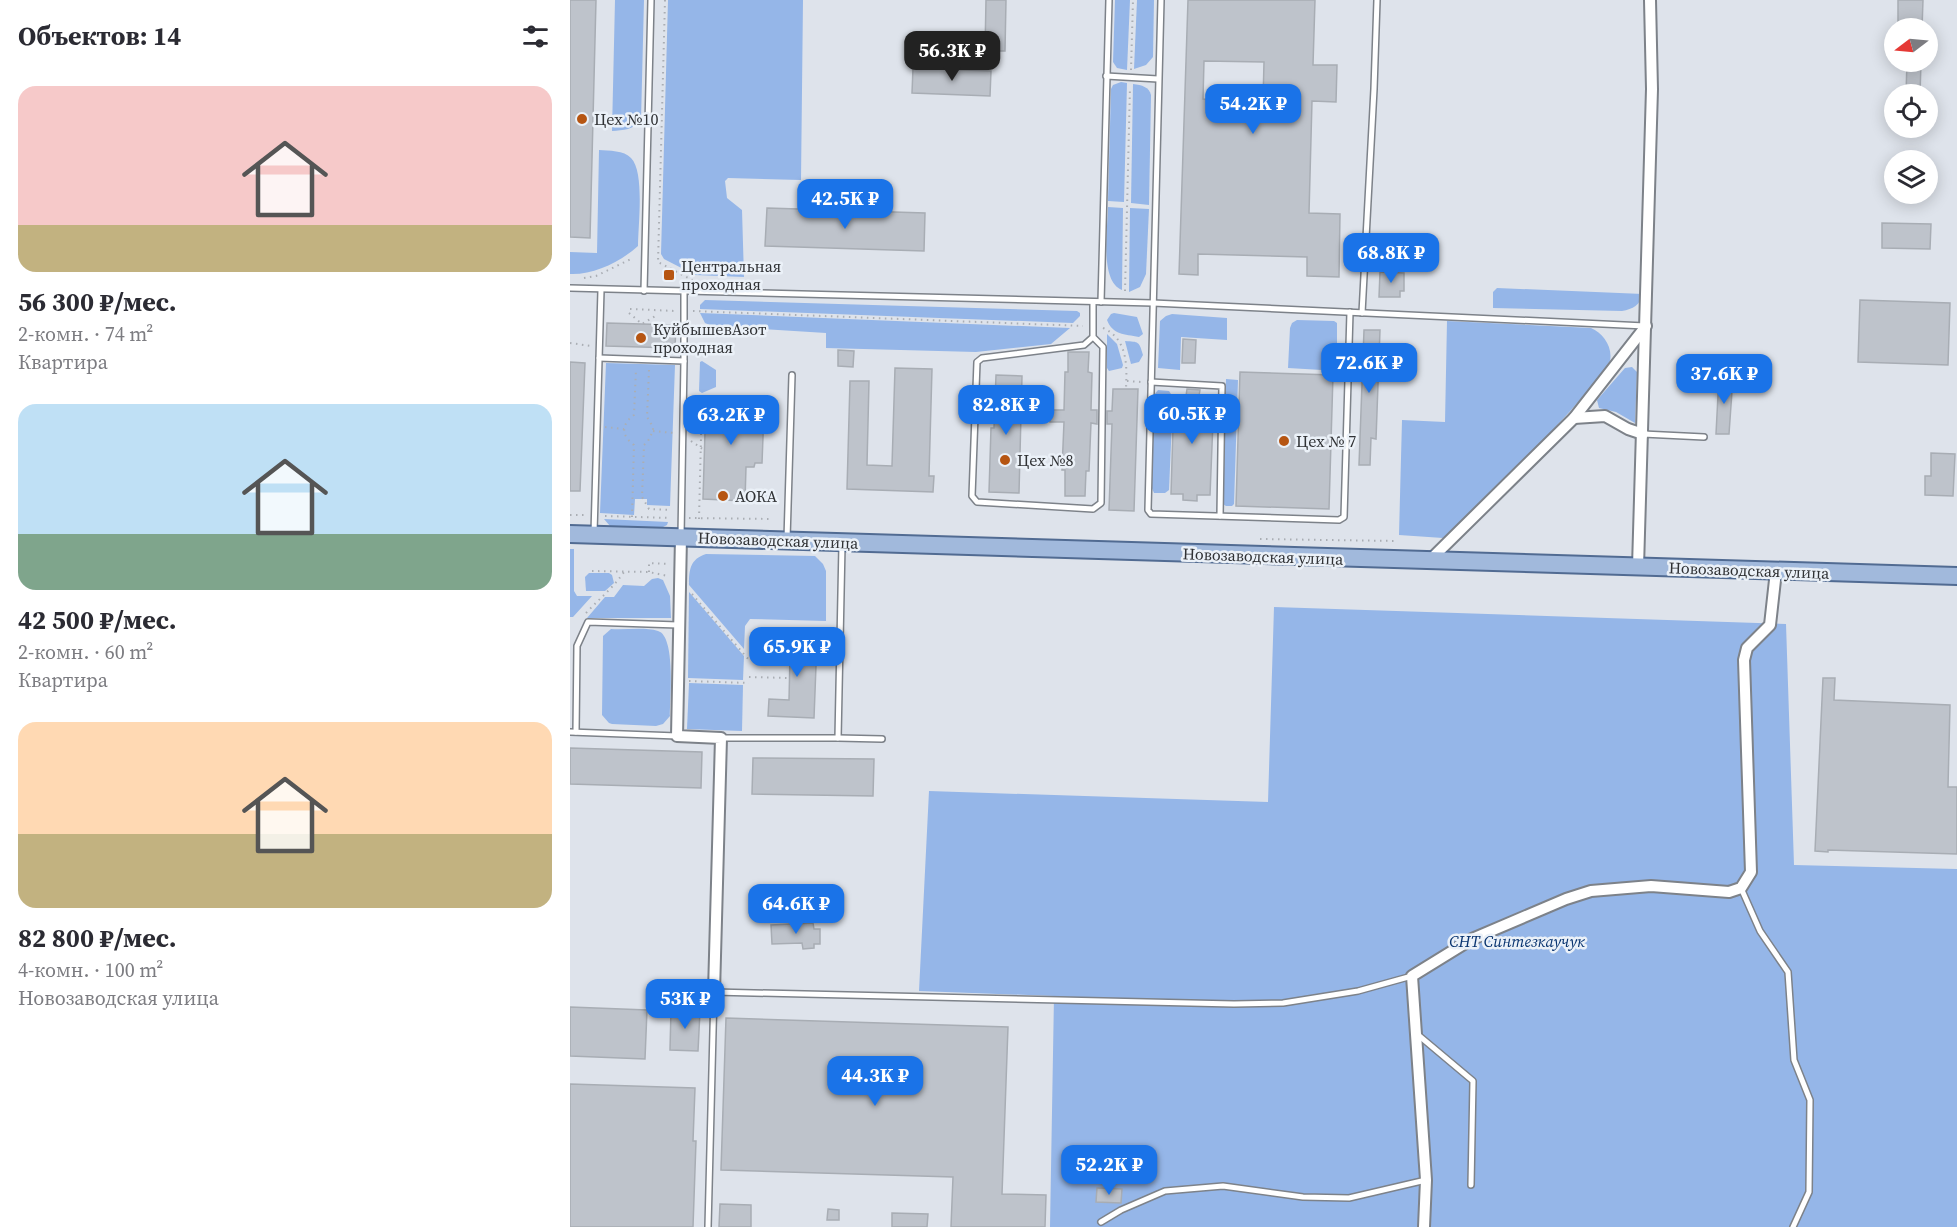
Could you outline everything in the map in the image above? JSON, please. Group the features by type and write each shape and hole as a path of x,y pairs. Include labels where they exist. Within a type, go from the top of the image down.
{"main road":[{"name":"Новозаводская улица","path":"570,534 1957,576"}],"street":[{"path":"1638,567 1652,89 1650,0"},
{"path":"1428,561 1574,418 1646,326"},
{"path":"1574,418 1605,416 1628,429 1643,434"},
{"path":"681,537 676,736 721,738 714,992"},
{"path":"1424,1227 1426,1180 1412,976 1472,939 1566,899 1591,891 1651,886 1728,892 1741,888 1751,872 1744,660 1747,648 1770,625 1776,571"}],"lane":[{"path":"644,291 651,0"},
{"path":"1101,302 1109,0"},
{"path":"1161,0 1148,510 1151,514 1339,520 1344,517 1350,312"},
{"path":"1362,313 1377,0"},
{"path":"1106,76 1158,79"},
{"path":"570,288 1153,303 1646,326"},
{"path":"594,535 601,290"},
{"path":"681,537 684,292"},
{"path":"1093,302 1093,337 1103,347 1101,503 1093,509 977,502 972,495 977,362 982,358 1084,345 1093,337"},
{"path":"599,358 684,361"},
{"path":"787,541 792,375"},
{"path":"1151,382 1222,386 1220,516"},
{"path":"1643,434 1704,437"},
{"path":"838,738 842,542"},
{"path":"676,736 573,732 577,646 588,622 678,625"},
{"path":"721,738 882,739"},
{"path":"1741,888 1760,931 1788,972 1794,1060 1810,1100 1809,1192 1793,1227"},
{"path":"708,1227 714,992 1273,1003 1358,991 1412,976"},
{"path":"1416,1033 1473,1081 1471,1185"},
{"path":"1101,1222 1121,1210 1165,1191 1223,1186 1303,1197 1349,1198 1426,1180"}],"path":[{"path":"658,262 665,0"},
{"path":"1125,291 1133,0"},
{"path":"582,279 596,276 631,259"},
{"path":"657,315 642,324 630,311 684,311 1106,328 1120,342 1127,365 1126,389"},
{"path":"632,517 634,445 626,437 624,429 627,421 634,415 636,360"},
{"path":"649,360 647,417 653,427 644,445 642,497 649,509 671,510"},
{"path":"1126,381 1151,382"},
{"path":"699,519 702,397"},
{"path":"597,427 624,429"},
{"path":"570,515 595,516"},
{"path":"649,572 649,563 670,564"},
{"path":"592,571 649,572 671,577"},
{"path":"584,615 603,593 613,588 626,571"},
{"path":"686,587 749,660"},
{"path":"749,677 789,678"},
{"path":"685,681 749,683"}],"green space":[{"path":"615,0 644,0 641,120 632,128 612,131"},
{"path":"668,0 803,0 801,180 728,178 725,181 727,198 742,210 744,277 695,275 664,259 661,254"},
{"path":"1115,0 1130,0 1127,70 1117,68 1113,62"},
{"path":"1137,0 1154,0 1153,57 1146,65 1134,69"},
{"path":"1121,82 1127,83 1124,202 1108,201 1111,89 1113,85"},
{"path":"1133,84 1145,87 1151,95 1149,205 1131,203"},
{"path":"599,150 616,151 628,155 635,165 639,186 638,246 623,257 597,270 570,274 570,252 597,253"},
{"path":"1108,207 1123,208 1122,290 1115,285 1107,265"},
{"path":"1130,208 1149,209 1146,274 1140,287 1129,292"},
{"path":"1497,288 1643,294 1636,306 1622,311 1493,308 1493,292"},
{"path":"705,300 1077,311 1080,316 1073,323 700,309 700,305"},
{"path":"700,313 1070,328 1051,344 976,352 826,348 826,333 712,326 705,323"},
{"path":"1114,313 1137,317 1143,334 1139,337 1112,329 1107,320"},
{"path":"1172,314 1227,318 1227,340 1181,337 1180,370 1158,368 1160,321"},
{"path":"1297,320 1337,323 1337,351 1326,350 1323,353 1322,370 1288,368 1290,328"},
{"path":"1447,321 1591,328 1606,341 1611,356 1610,361 1599,379 1553,430 1451,534 1443,538 1399,535 1402,420 1445,422"},
{"path":"1107,334 1117,344 1122,368 1109,371 1107,368"},
{"path":"1125,341 1136,342 1139,345 1143,355 1139,362 1131,364"},
{"path":"700,362 716,370 716,387 702,393 699,391"},
{"path":"606,363 675,365 670,506 647,505 647,499 635,499 634,515 600,513"},
{"path":"1632,367 1637,372 1635,423 1616,412 1599,408 1597,400 1625,368"},
{"path":"1226,379 1238,380 1234,504 1232,506 1223,504"},
{"path":"1158,390 1169,391 1173,397 1169,490 1165,493 1154,493 1151,486 1154,395"},
{"path":"604,519 668,522 661,528 610,526"},
{"path":"570,549 574,549 574,591 577,596 592,596 573,617 570,617"},
{"path":"706,554 815,556 826,571 826,621 750,619 745,626 744,649 689,585 691,566"},
{"path":"589,573 609,573 614,583 605,591 586,591 585,577"},
{"path":"652,579 663,580 670,596 671,618 587,618 605,597 614,597 623,585 644,586"},
{"path":"689,592 744,656 743,680 688,678"},
{"name":"СНТ Синтезкаучук","path":"1274,607 1786,624 1794,865 1957,869 1957,1227 1050,1227 1054,996 919,991 929,791 1268,802"},
{"path":"611,629 653,630 664,635 670,656 671,683 670,716 663,724 656,726 612,724 602,715 603,636"},
{"path":"689,683 743,685 742,731 687,729"}],"building":[{"name":"Цех №10","path":"570,0 596,0 590,238 570,237"},
{"path":"986,0 1006,0 1005,51 985,51"},
{"path":"1188,0 1315,0 1313,65 1337,65 1336,102 1312,101 1309,213 1340,214 1339,277 1307,276 1307,257 1198,254 1198,275 1179,274","holes":["1204,61 1264,62 1263,101 1203,99"]},
{"path":"1898,0 1923,0 1922,18 1898,18"},
{"path":"913,68 991,71 990,96 912,93"},
{"path":"1907,72 1921,72 1920,84 1906,84"},
{"path":"767,208 925,213 924,251 765,246"},
{"path":"1882,223 1931,224 1930,249 1882,248"},
{"path":"1380,272 1404,273 1404,291 1400,291 1400,297 1379,297"},
{"path":"1860,300 1950,303 1948,365 1858,362"},
{"name":"КуйбышевАзот проходная","path":"607,323 676,325 675,348 606,346"},
{"path":"1364,330 1380,330 1376,439 1371,438 1370,465 1359,465"},
{"path":"1183,339 1196,340 1195,363 1182,363"},
{"path":"838,350 854,351 853,367 838,366"},
{"path":"1068,352 1089,352 1088,372 1092,373 1091,410 1097,410 1097,424 1091,423 1089,471 1086,471 1085,496 1065,496 1065,470 1062,470 1064,422 1050,422 1050,410 1064,410"},
{"path":"570,362 585,363 580,491 570,491"},
{"path":"895,368 932,369 929,476 934,476 933,492 847,489 850,381 869,381 867,465 892,466"},
{"name":"Цех № 7","path":"1240,372 1333,375 1329,509 1236,506"},
{"name":"Цех №8","path":"996,375 1022,376 1019,493 989,492 991,428 994,428"},
{"path":"1719,376 1733,377 1729,434 1716,434"},
{"path":"1113,389 1138,389 1134,511 1109,510 1112,424 1107,424 1107,411 1112,411"},
{"path":"1187,389 1200,390 1199,396 1214,397 1210,495 1197,495 1197,501 1183,500 1183,494 1171,494 1174,395 1186,396"},
{"path":"706,398 759,400 759,410 764,411 762,463 755,463 754,467 746,467 745,501 703,499"},
{"path":"1931,453 1955,454 1953,496 1925,495 1925,476 1931,476"},
{"path":"770,639 817,640 814,718 768,716 769,699 789,700 790,657 770,656"},
{"path":"1823,678 1835,678 1834,700 1950,705 1948,787 1957,787 1957,854 1815,851"},
{"path":"570,748 702,752 701,788 570,784"},
{"path":"753,758 874,759 873,796 752,794"},
{"path":"813,923 814,929 820,929 820,944 814,944 814,948 803,949 802,943 772,944 771,925"},
{"path":"570,1007 647,1010 645,1059 570,1056"},
{"path":"671,1010 700,1011 698,1051 670,1050"},
{"path":"726,1018 1008,1027 1002,1194 1046,1195 1045,1227 951,1227 953,1177 721,1170"},
{"path":"570,1084 695,1088 693,1227 570,1227"},
{"path":"1097,1188 1122,1189 1121,1203 1096,1202"},
{"path":"720,1204 751,1205 751,1227 719,1227"},
{"path":"828,1209 839,1210 839,1220 827,1220"},
{"path":"892,1213 928,1214 927,1227 892,1227"}],"place":[{"name":"Цех №10","path":"582,119"},
{"name":"Центральная проходная","path":"669,275"},
{"name":"КуйбышевАзот проходная","path":"641,338"},
{"name":"Цех № 7","path":"1284,441"},
{"name":"Цех №8","path":"1005,460"},
{"name":"АОКА","path":"723,496"}]}
